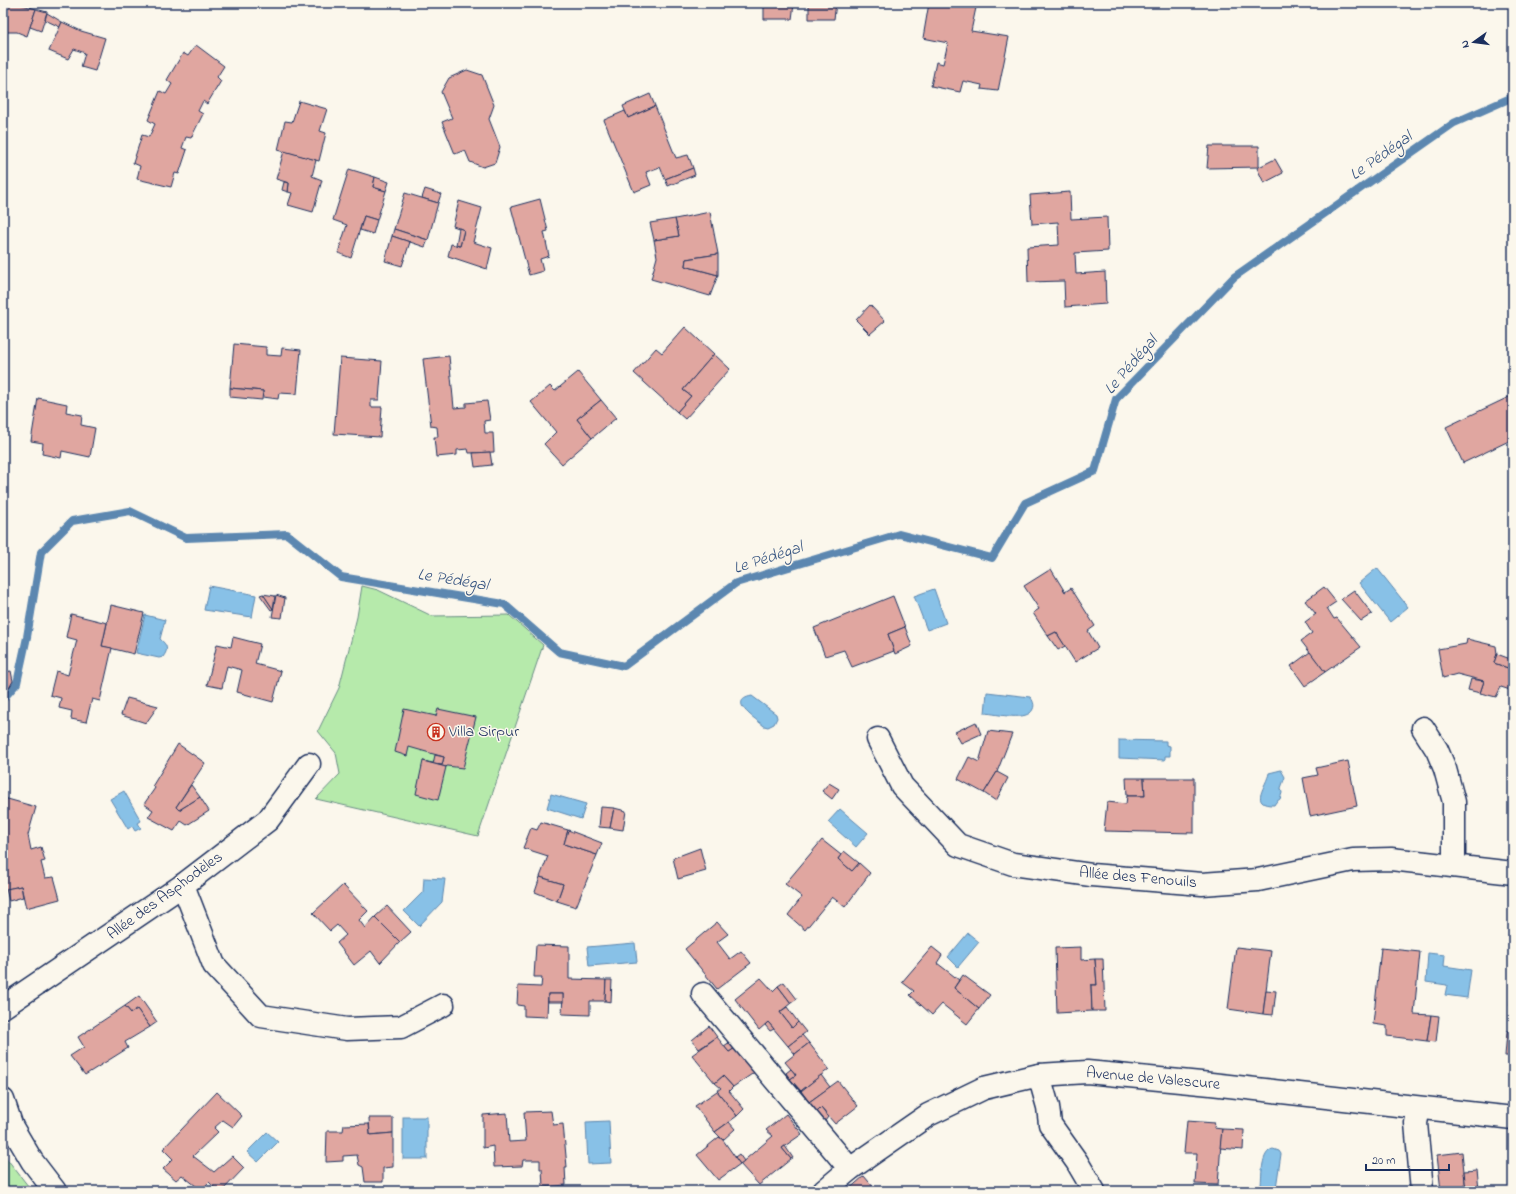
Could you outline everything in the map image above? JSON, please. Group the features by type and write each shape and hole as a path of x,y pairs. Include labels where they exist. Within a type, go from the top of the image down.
{"street":[{"path":"1424,728 1445,769 1454,802 1454,866"},
{"name":"Allée des Fenouils","path":"878,739 902,786 958,845 1013,864 1091,875 1202,884 1258,880 1353,860 1391,859 1513,873"},
{"name":"Allée des Asphodèles","path":"3,1008 183,885 268,820 309,764"},
{"path":"183,885 214,965 261,1016 347,1029 401,1027 443,1005"},
{"path":"703,994 850,1169"},
{"name":"Avenue de Valescure","path":"824,1191 850,1169 928,1115 984,1088 1039,1075 1088,1072 1211,1084 1513,1118"},
{"path":"1039,1075 1048,1107 1050,1124 1077,1162 1094,1191"},
{"path":"3,1100 12,1127 32,1162 55,1191"},
{"path":"1419,1108 1416,1123 1422,1191"}],"green space":[{"path":"362,586 378,590 432,616 509,615 543,645 478,836 316,799 340,774 336,753 318,731 339,688 357,617"},
{"path":"3,1152 4,1155 32,1191 3,1191"}],"water":[{"path":"1377,568 1408,607 1390,622 1359,583"},
{"path":"209,586 256,595 252,617 204,610"},
{"path":"934,589 946,623 927,630 914,596"},
{"path":"145,615 165,620 160,639 167,649 163,657 159,658 136,653"},
{"path":"987,692 1030,697 1034,707 1030,713 1019,716 1004,716 985,713"},
{"path":"752,696 776,714 777,718 774,724 768,727 764,726 745,710 742,706 742,702 745,698"},
{"path":"1119,740 1166,741 1166,745 1170,746 1170,756 1165,756 1165,760 1119,758"},
{"path":"1281,770 1285,777 1281,788 1282,793 1280,799 1274,805 1262,802 1260,798 1269,773"},
{"path":"124,791 141,821 138,823 141,828 135,831 132,826 128,829 110,799"},
{"path":"551,794 586,804 581,819 547,808"},
{"path":"840,809 868,833 856,847 828,822"},
{"path":"424,878 445,879 442,902 419,926 404,911 423,892"},
{"path":"968,933 979,942 958,967 948,957"},
{"path":"635,943 637,962 589,966 587,947"},
{"path":"1428,953 1445,955 1444,966 1471,970 1467,998 1445,995 1447,985 1426,982"},
{"path":"403,1117 427,1117 427,1159 403,1159"},
{"path":"609,1121 611,1163 588,1164 586,1122"},
{"path":"267,1132 278,1142 258,1162 247,1152"},
{"path":"1273,1149 1279,1151 1281,1154 1276,1188 1273,1191 1264,1191 1261,1185 1264,1159 1266,1154"}],"building":[{"path":"3,3 16,3 36,9 27,36 17,32 3,32"},
{"path":"758,3 836,3 834,19 809,19 809,4 794,4 792,19 764,19 764,4"},
{"path":"929,3 977,3 971,31 1009,37 998,91 981,89 982,85 963,81 960,92 931,86 936,62 943,64 948,43 923,38"},
{"path":"36,9 47,12 41,31 30,27"},
{"path":"47,13 62,22 60,27 45,20"},
{"path":"62,22 81,31 105,38 95,71 81,67 85,53 74,49 68,59 49,51"},
{"path":"196,45 224,66 217,77 221,81 207,104 203,101 198,111 203,114 191,138 186,137 182,148 187,150 179,174 175,173 171,187 137,179 140,166 133,163 142,135 149,137 155,124 148,120 160,91 166,94 172,84 167,80 183,53 188,56"},
{"path":"467,70 482,75 494,105 489,119 500,147 495,163 483,167 470,162 465,150 455,154 442,122 452,118 441,92 449,78"},
{"path":"650,94 655,106 628,118 623,106"},
{"path":"299,101 327,109 320,131 326,133 319,161 278,150 285,121 292,122"},
{"path":"655,106 676,158 688,155 693,168 665,179 660,167 646,172 651,185 634,192 604,120 625,111 628,118"},
{"path":"1209,146 1259,146 1259,167 1207,168"},
{"path":"284,151 316,160 312,176 322,180 313,212 288,205 292,193 288,192 289,183 276,179"},
{"path":"1275,159 1283,173 1264,183 1257,168"},
{"path":"693,168 695,175 668,186 665,179"},
{"path":"349,169 375,177 373,187 386,191 377,220 364,216 351,258 338,253 347,225 333,220"},
{"path":"375,177 389,182 386,191 373,187"},
{"path":"284,182 289,183 288,192 282,190"},
{"path":"425,189 441,194 438,203 422,198"},
{"path":"1070,192 1071,219 1107,217 1108,251 1075,253 1076,274 1105,272 1106,304 1065,307 1064,281 1028,282 1027,247 1059,245 1058,222 1032,224 1030,195"},
{"path":"405,193 438,203 428,240 394,229"},
{"path":"540,199 548,231 544,232 549,256 540,259 543,271 529,275 511,207"},
{"path":"459,201 482,208 473,242 492,248 487,269 448,256 451,244 460,246 464,230 453,226"},
{"path":"710,212 718,254 686,259 685,266 718,275 710,296 651,279 657,257 654,240 679,236 675,219"},
{"path":"364,216 377,220 373,234 360,230"},
{"path":"675,219 679,236 654,240 650,223"},
{"path":"459,228 464,230 460,246 456,245"},
{"path":"394,229 428,240 425,247 392,236"},
{"path":"392,236 410,242 402,266 385,261"},
{"path":"718,254 718,275 685,266 686,259"},
{"path":"870,305 885,321 870,334 856,320"},
{"path":"685,327 714,354 683,390 691,396 677,412 634,373 656,348 662,353"},
{"path":"234,344 266,347 266,355 281,356 282,348 301,350 297,394 279,393 278,399 263,397 263,391 230,388"},
{"path":"714,354 730,369 685,419 677,412 691,396 683,390"},
{"path":"449,356 454,408 466,407 466,403 487,401 490,420 484,421 485,433 493,433 494,452 469,453 468,449 457,450 457,455 436,457 434,437 438,437 437,427 431,426 423,359"},
{"path":"340,358 382,361 379,400 371,400 371,407 382,407 380,437 334,434"},
{"path":"578,372 601,400 577,419 592,438 562,464 544,444 556,432 531,402 550,386 555,391"},
{"path":"230,388 263,391 262,400 230,397"},
{"path":"1513,395 1513,439 1463,463 1446,427"},
{"path":"38,398 67,404 66,412 82,415 81,425 95,428 90,457 62,451 61,458 42,454 43,443 31,441"},
{"path":"601,400 616,418 592,438 577,419"},
{"path":"490,452 492,465 475,467 473,453"},
{"path":"1051,569 1065,592 1071,588 1095,626 1088,631 1098,648 1075,662 1056,632 1048,636 1033,613 1039,609 1024,586"},
{"path":"1324,587 1336,602 1327,608 1334,619 1337,618 1361,647 1325,672 1301,641 1312,633 1305,622 1316,614 1305,601"},
{"path":"1354,590 1372,614 1361,621 1341,599"},
{"path":"263,594 275,596 273,609"},
{"path":"263,594 273,609 271,610 260,595"},
{"path":"276,595 285,598 282,618 272,617"},
{"path":"893,596 905,627 888,634 894,651 852,667 844,650 825,656 814,628"},
{"path":"111,605 144,613 134,654 102,646"},
{"path":"71,614 107,623 102,646 112,648 100,701 92,699 86,722 71,719 72,711 59,708 61,698 50,695 56,671 68,675 77,640 66,637"},
{"path":"905,627 912,646 895,654 888,634"},
{"path":"1056,632 1065,646 1058,650 1048,636"},
{"path":"233,637 260,644 255,664 281,671 273,702 237,692 242,670 227,666 222,688 207,685 217,644 231,647"},
{"path":"1467,639 1496,646 1497,654 1494,663 1508,668 1513,662 1513,691 1501,687 1496,697 1480,693 1484,681 1457,674 1443,678 1438,649 1466,644"},
{"path":"1310,652 1325,672 1305,686 1291,666"},
{"path":"1497,654 1513,660 1513,662 1508,668 1494,663"},
{"path":"11,671 13,681 8,690 3,693 4,672"},
{"path":"1471,679 1484,681 1480,693 1468,690"},
{"path":"127,698 158,706 146,723 121,715"},
{"name":"Villa Sirpur","path":"404,709 436,716 438,709 476,717 463,768 446,767 423,761 442,765 444,757 409,747 407,756 395,752"},
{"path":"976,722 981,734 961,743 955,732"},
{"path":"988,731 1012,734 997,772 984,793 958,779 969,757 979,762"},
{"path":"178,744 205,763 176,807 179,810 200,797 209,811 187,825 181,821 174,831 148,817 153,810 144,804 155,788 153,785"},
{"path":"435,755 444,757 442,765 433,764"},
{"path":"423,761 446,767 438,800 416,794"},
{"path":"1348,761 1357,806 1310,816 1303,778 1318,775 1316,768"},
{"path":"997,772 1008,778 996,801 984,793"},
{"path":"1126,778 1144,778 1145,796 1127,796"},
{"path":"1144,778 1194,778 1194,833 1104,831 1107,802 1126,804 1127,796 1145,796"},
{"path":"829,783 839,789 832,799 822,791"},
{"path":"191,785 200,797 179,810 176,807"},
{"path":"4,798 36,807 28,835 31,850 41,847 45,861 41,862 45,878 54,877 60,899 26,908 21,886 3,890"},
{"path":"601,807 614,808 610,828 599,827"},
{"path":"614,808 626,811 623,830 610,828"},
{"path":"541,822 568,830 564,844 597,855 576,907 557,901 563,884 540,877 548,856 523,848 531,828 537,830"},
{"path":"568,830 602,843 597,855 564,844"},
{"path":"822,840 841,855 838,859 852,871 859,863 870,873 845,907 832,897 805,930 788,915 802,897 785,884"},
{"path":"700,848 706,871 678,879 673,858"},
{"path":"844,851 859,863 852,871 838,859"},
{"path":"540,877 563,884 557,901 535,892"},
{"path":"343,885 368,911 359,920 365,928 375,917 400,942 380,963 371,951 354,965 337,943 346,935 337,925 330,931 313,913"},
{"path":"21,886 23,897 9,901 6,889"},
{"path":"387,906 411,932 400,942 375,917"},
{"path":"717,922 728,934 717,942 730,959 741,951 751,963 717,989 685,949"},
{"path":"536,945 569,946 569,979 606,980 605,1001 590,1001 590,1015 562,1014 563,994 548,994 547,1017 524,1016 524,1006 517,1005 518,986 541,987 542,977 534,977"},
{"path":"932,947 942,955 937,963 959,980 954,988 979,1009 967,1024 942,1004 932,1015 910,995 914,991 902,982"},
{"path":"1081,947 1081,960 1095,959 1097,985 1091,985 1092,1011 1057,1013 1055,948"},
{"path":"1236,947 1271,951 1263,1014 1228,1009"},
{"path":"1381,948 1420,952 1414,1014 1431,1015 1427,1041 1387,1036 1387,1026 1373,1024"},
{"path":"1095,959 1103,959 1105,1011 1092,1011 1091,985 1097,985"},
{"path":"1513,965 1513,1007 1510,1006"},
{"path":"963,975 990,995 979,1009 954,988"},
{"path":"761,978 773,991 778,986 791,1003 780,1012 792,1028 798,1022 806,1032 788,1046 768,1022 759,1030 735,999"},
{"path":"606,980 612,980 611,1002 605,1001"},
{"path":"784,982 797,999 791,1003 778,986"},
{"path":"1266,990 1276,991 1273,1015 1263,1014"},
{"path":"548,994 563,994 563,1002 548,1002"},
{"path":"139,996 157,1022 150,1027 137,1009 131,1013 125,1006"},
{"path":"125,1006 131,1013 137,1009 150,1027 125,1042 128,1048 85,1075 70,1056 84,1047 78,1037"},
{"path":"787,1007 798,1022 792,1028 780,1012"},
{"path":"1431,1015 1439,1016 1436,1042 1427,1041"},
{"path":"768,1022 774,1029 770,1031 765,1025"},
{"path":"709,1026 717,1037 699,1049 692,1040"},
{"path":"1507,1031 1513,1031 1513,1056 1505,1056"},
{"path":"802,1035 809,1043 795,1054 788,1046"},
{"path":"717,1037 729,1052 735,1048 755,1072 733,1087 723,1076 715,1083 692,1055"},
{"path":"730,1042 735,1048 729,1052 724,1046"},
{"path":"809,1043 829,1069 801,1091 790,1079 796,1075 785,1062"},
{"path":"791,1069 796,1075 790,1079 786,1073"},
{"path":"821,1075 830,1087 809,1102 801,1091"},
{"path":"723,1076 733,1087 729,1091 744,1109 737,1116 717,1091 721,1088 715,1083"},
{"path":"838,1081 858,1106 835,1124 821,1108 817,1112 809,1102"},
{"path":"717,1091 737,1116 715,1132 695,1106"},
{"path":"217,1092 242,1116 233,1127 223,1120 214,1128 218,1132 193,1156 214,1172 232,1156 244,1168 222,1191 218,1191 209,1182 201,1190 182,1175 176,1180 163,1169 173,1159 163,1149"},
{"path":"821,1108 828,1117 825,1121 817,1112"},
{"path":"551,1111 553,1125 563,1124 567,1167 565,1167 566,1185 543,1187 540,1160 523,1160 522,1166 494,1167 493,1146 483,1148 483,1115 507,1113 509,1142 526,1141 524,1112"},
{"path":"786,1114 802,1134 782,1148 791,1159 759,1185 740,1164 773,1136 766,1130"},
{"path":"369,1118 393,1118 393,1133 370,1135"},
{"path":"1187,1121 1215,1123 1214,1128 1222,1129 1218,1185 1195,1184 1197,1153 1184,1153"},
{"path":"729,1122 735,1129 723,1140 715,1132"},
{"path":"369,1124 370,1135 393,1133 393,1167 383,1168 383,1182 365,1182 363,1167 359,1165 357,1155 343,1156 343,1161 326,1162 327,1131 343,1131 344,1125"},
{"path":"1222,1129 1244,1130 1243,1150 1220,1148"},
{"path":"719,1137 723,1140 740,1164 718,1180 697,1155"},
{"path":"785,1146 793,1158 791,1159 782,1148"},
{"path":"1462,1152 1466,1191 1441,1191 1437,1155"},
{"path":"739,1154 744,1161 740,1164 735,1157"},
{"path":"1477,1170 1479,1190 1466,1191 1464,1171"},
{"path":"864,1176 874,1188 870,1191 847,1191"}],"waterway":[{"name":"Le Pédégal","path":"3,699 17,683 27,637 41,552 72,521 130,511 186,538 287,534 341,577 504,604 559,652 624,666 736,583 899,534 992,558 1025,503 1095,471 1116,399 1234,277 1454,123 1513,97"}],"place":[{"name":"Villa Sirpur","path":"436,732"}]}
